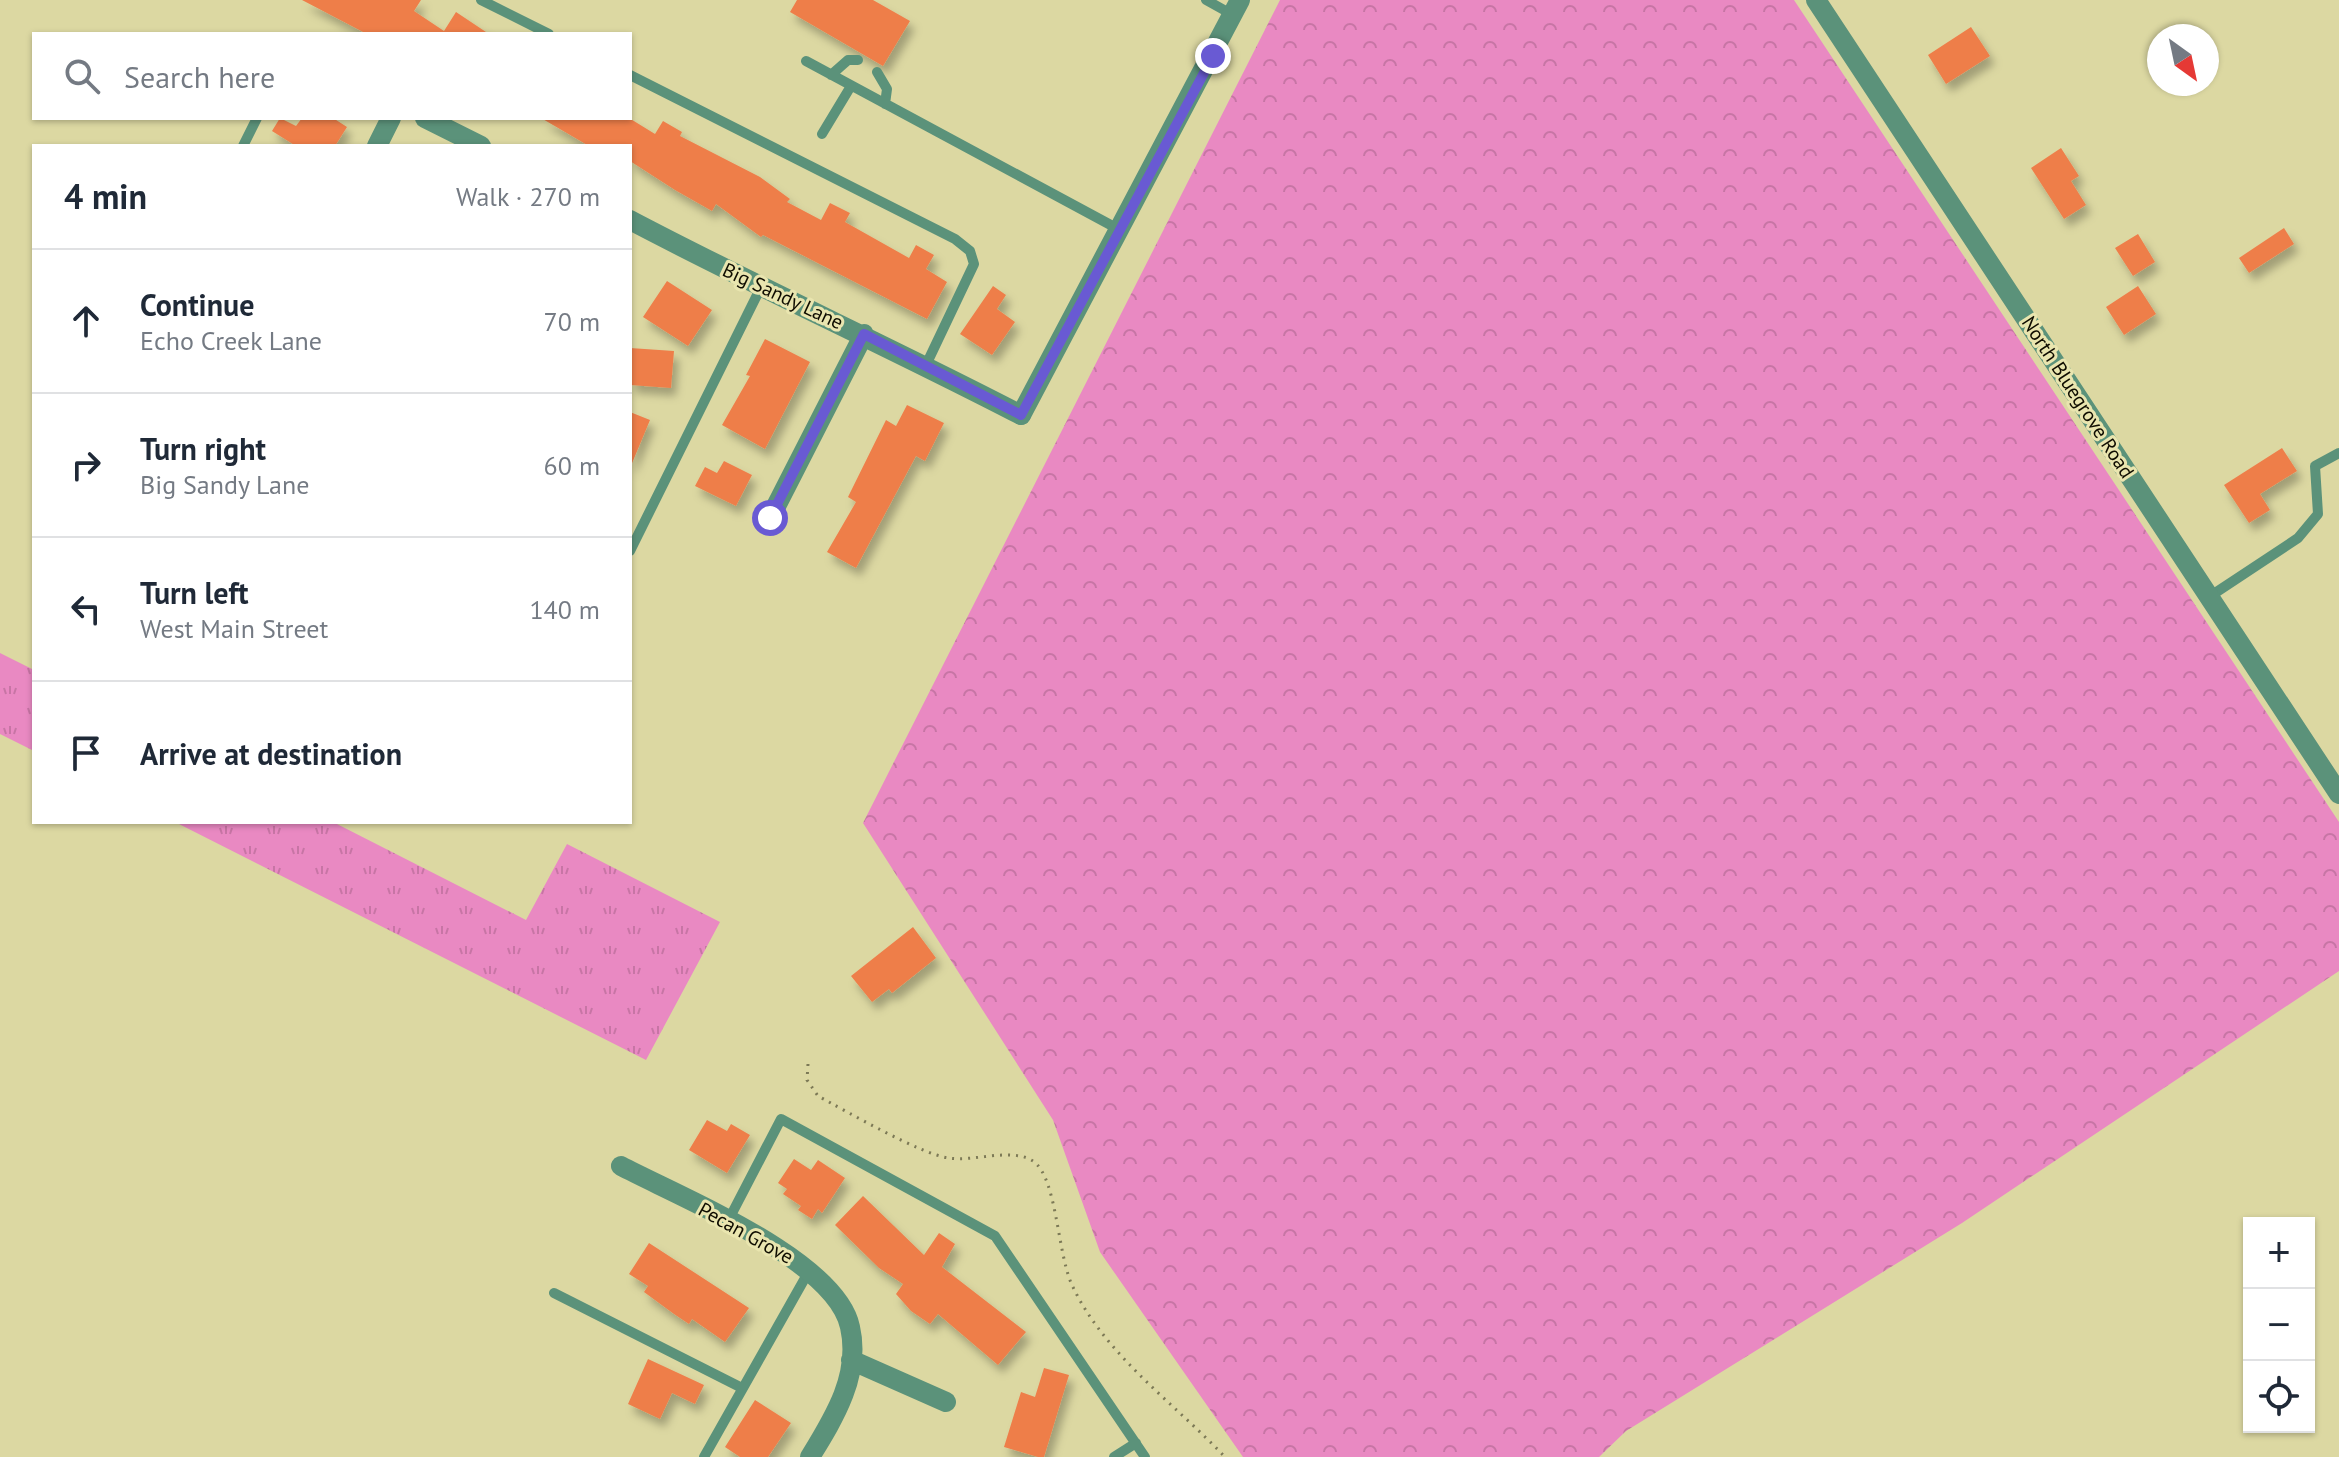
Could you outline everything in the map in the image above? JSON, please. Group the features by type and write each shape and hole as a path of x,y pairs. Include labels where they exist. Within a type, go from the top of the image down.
{"street":[{"name":"North Bluegrove Road","path":"1816,0 2339,794"},
{"path":"1120,230 1236,7"},
{"path":"378,144 390,120"},
{"path":"429,120 477,144"},
{"name":"Big Sandy Lane","path":"632,222 761,287 864,334 1021,415 1120,230"},
{"path":"770,518 864,334"},
{"name":"Pecan Grove","path":"621,1166 810,1269 838,1297 850,1327 851,1360 846,1390 810,1457"},
{"path":"851,1360 946,1402"}],"lane":[{"path":"481,0 545,32"},
{"path":"1206,0 1236,7"},
{"path":"831,75 848,60 858,60"},
{"path":"806,61 1120,230"},
{"path":"877,72 887,89 885,104"},
{"path":"632,76 955,239 970,251 974,264 926,365"},
{"path":"822,134 851,86"},
{"path":"244,144 256,120"},
{"path":"632,547 761,287"},
{"path":"2209,597 2298,538 2318,514 2315,466 2339,453"},
{"path":"728,1222 781,1119 995,1236 1145,1457"},
{"path":"704,1457 810,1269"},
{"path":"554,1293 742,1388"},
{"path":"1114,1457 1136,1443"}],"path":[{"path":"808,1064 807,1080 818,1096 939,1156 967,1159 1024,1156 1035,1162 1051,1183 1064,1266 1082,1304 1102,1333 1225,1457"}],"green space":[{"path":"1280,0 1794,0 2339,822 2339,971 1962,1223 1626,1431 1599,1457 1243,1457 1100,1252 1053,1120 863,823"},
{"path":"0,653 32,669 32,750 0,734"},
{"path":"179,824 337,824 526,920 567,844 720,922 646,1060"}],"building":[{"path":"302,0 421,0 414,11 444,31 456,12 486,32 363,32"},
{"path":"797,0 873,0 910,21 883,66 790,12"},
{"path":"1971,27 1990,56 1946,84 1928,55"},
{"path":"279,120 296,126 300,120 336,120 347,127 336,144 293,144 272,131"},
{"path":"544,120 632,120 655,134 663,121 682,132 680,136 760,177 790,199 787,202 821,220 830,203 850,213 845,222 909,258 916,245 934,255 926,269 947,282 927,319 763,235 761,237 716,204 712,211 675,190 632,162 632,144 586,144"},
{"path":"2061,148 2079,176 2071,181 2086,205 2064,219 2031,168"},
{"path":"2284,228 2294,244 2249,273 2239,258"},
{"path":"2138,234 2155,262 2133,276 2115,248"},
{"path":"667,281 712,310 688,346 643,317"},
{"path":"993,286 1006,295 997,309 1015,322 992,355 960,334"},
{"path":"2138,286 2156,314 2124,335 2106,307"},
{"path":"765,339 810,362 765,449 722,425 750,376 746,375"},
{"path":"632,348 674,351 671,388 632,385"},
{"path":"907,405 944,423 925,461 916,456 856,568 827,552 856,502 848,497 886,420 896,426"},
{"path":"632,413 650,420 632,463"},
{"path":"2282,448 2297,471 2260,494 2270,510 2249,523 2224,485"},
{"path":"724,461 752,475 736,506 695,486 705,467 717,473"},
{"path":"913,927 936,958 892,993 889,989 872,1002 851,976"},
{"path":"707,1120 727,1131 731,1124 750,1135 727,1173 689,1150"},
{"path":"794,1159 811,1170 818,1160 845,1178 822,1213 818,1209 812,1219 798,1210 801,1206 783,1194 787,1189 778,1183"},
{"path":"863,1196 924,1255 939,1233 955,1244 942,1267 1026,1332 998,1365 938,1314 930,1324 911,1311 896,1294 903,1284 879,1268 835,1225"},
{"path":"649,1243 749,1308 725,1342 692,1319 689,1324 674,1314 644,1292 648,1286 629,1274"},
{"path":"648,1359 704,1385 695,1404 672,1393 660,1419 628,1404"},
{"path":"1044,1368 1069,1375 1044,1457 1038,1457 1004,1447 1021,1392 1035,1397"},
{"path":"755,1400 791,1423 768,1457 740,1457 725,1447"}],"route":[{"path":"770,518 864,334 1021,415 1213,56"}]}
